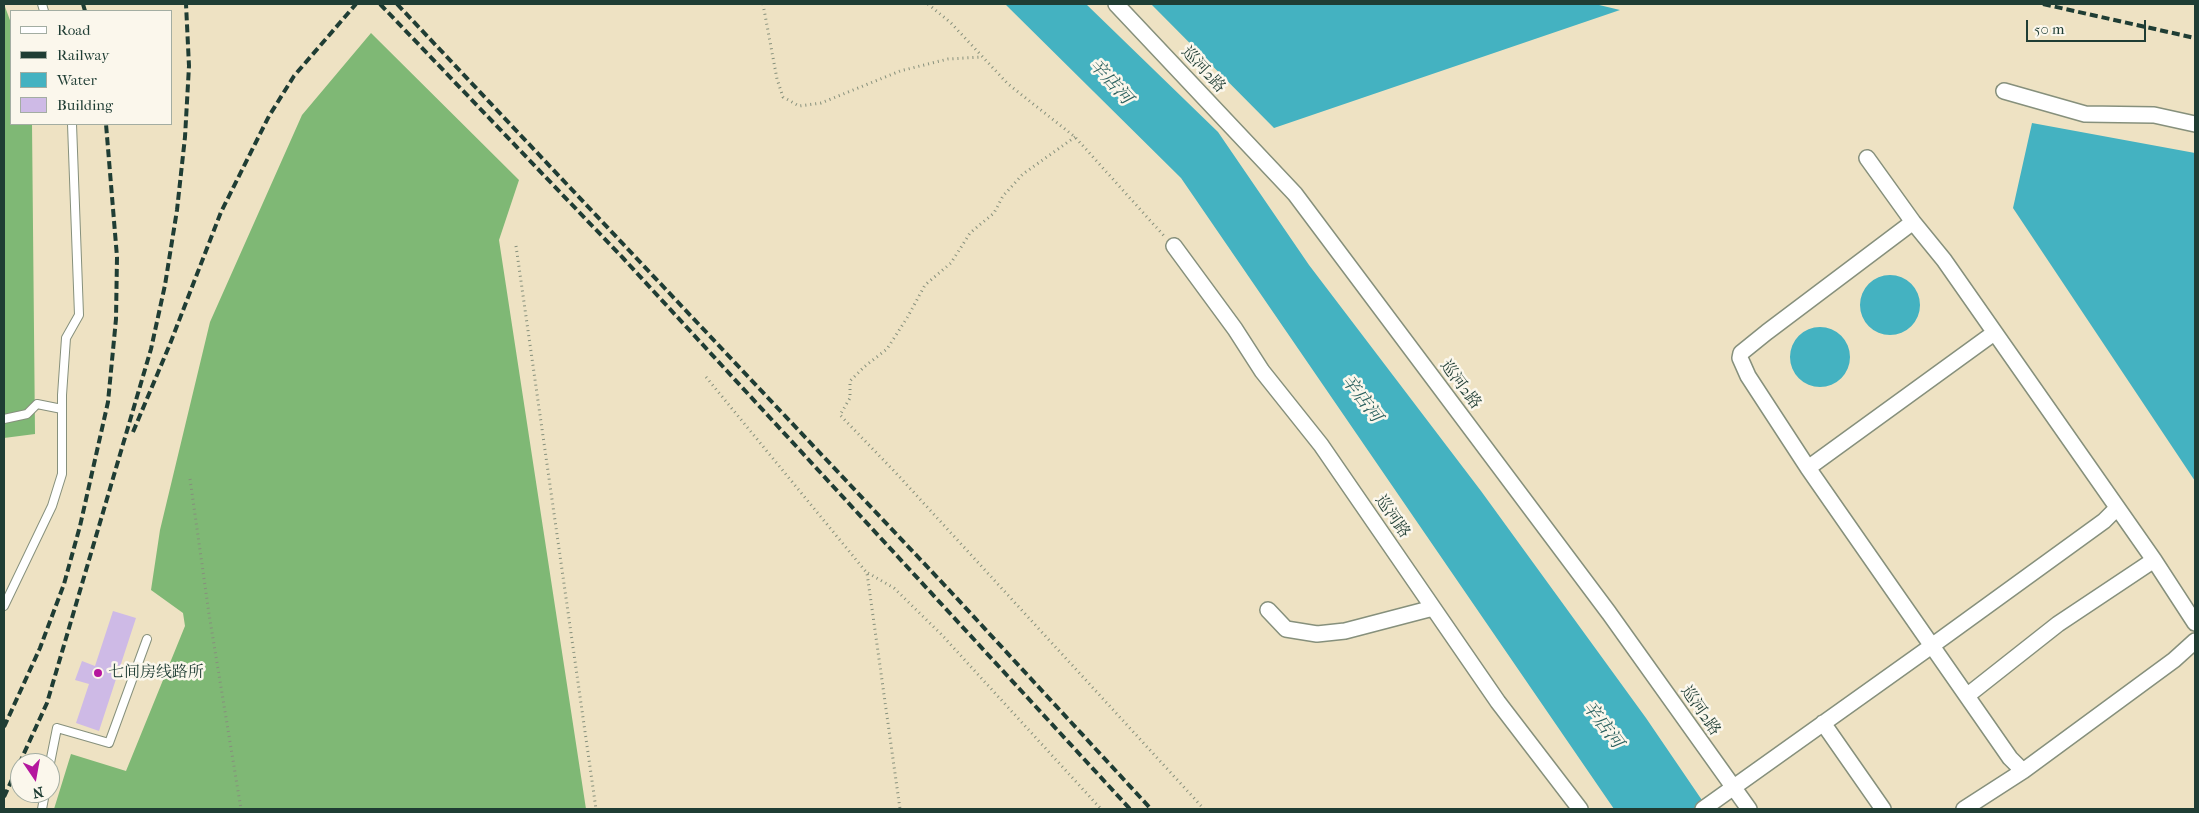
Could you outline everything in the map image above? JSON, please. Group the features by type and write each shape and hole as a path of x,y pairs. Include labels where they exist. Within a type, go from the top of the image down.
{"street":[{"name":"巡河2路","path":"1116,4 1295,194 1609,613 1730,790 1749,809"},
{"path":"2004,91 2085,114 2154,114 2195,124"},
{"path":"1867,158 1944,260 2154,560 2195,623"},
{"path":"1914,222 1742,354 1740,358 1748,376 1808,468 1968,695 2010,758 2023,771"},
{"name":"巡河路","path":"1174,246 1235,329 1262,371 1321,445 1498,702 1580,809"},
{"path":"1808,468 1994,333"},
{"path":"1703,809 1933,646 2104,521 2117,508"},
{"path":"1968,695 2058,624 2154,560"},
{"path":"1268,610 1286,629 1317,634 1345,631 1433,608"},
{"path":"1964,809 2023,771 2174,660 2195,641"},
{"path":"1823,723 1883,809"}],"lane":[{"path":"4,606 52,506 62,474 62,408 66,338 80,315 72,125"},
{"path":"4,420 28,414 37,404 62,408"},
{"path":"52,753 57,728 109,743 147,639"}],"path":[{"path":"763,4 777,79 783,97 799,106 821,103 900,71 948,59 982,57"},
{"path":"928,4 951,23 1008,84 1075,137 1174,246"},
{"path":"1075,137 1023,174 1003,196 994,214 970,233 951,263 925,285 887,349 850,381 850,398 840,415 896,473 1204,809"},
{"path":"516,246 596,809"},
{"path":"706,377 867,573 894,588 941,634 1101,809"},
{"path":"190,479 209,614 241,809"},
{"path":"867,573 900,809"}],"green space":[{"path":"4,4 10,20 10,125 32,125 35,434 4,438"},
{"path":"371,33 519,180 499,240 586,809 54,809 56,803 60,803 60,790 71,754 126,771 185,626 183,613 151,590 160,530 210,322 302,115"}],"water":[{"name":"辛店河","path":"1005,4 1086,4 1218,132 1309,265 1481,491 1646,718 1708,809 1614,809 1181,178"},
{"path":"1151,4 1595,4 1620,10 1274,128"},
{"path":"2032,123 2195,153 2195,481 2013,208"},
{"path":"1884,275 1896,275 1907,280 1915,288 1920,299 1918,317 1907,330 1896,335 1884,335 1873,330 1865,322 1860,311 1860,299 1865,288 1873,280"},
{"path":"1814,327 1826,327 1837,332 1845,340 1850,351 1848,369 1837,382 1826,387 1814,387 1803,382 1795,374 1790,363 1790,351 1795,340 1803,332"}],"building":[{"name":"七间房线路所","path":"113,611 136,618 99,731 76,723 89,684 75,680 82,661 95,666"}],"railway":[{"path":"83,4 85,10"},
{"path":"4,797 47,703 151,349 165,285 177,210 185,137 189,66 186,4"},
{"path":"133,432 170,344 221,212 269,116 294,76 356,4"},
{"path":"380,4 623,258 1130,809"},
{"path":"397,4 951,592 1151,809"},
{"path":"2043,4 2195,38"},
{"path":"4,727 40,648 64,584 80,526 108,402 116,319 117,257 106,125"}],"place":[{"name":"七间房线路所","path":"98,673"}]}
